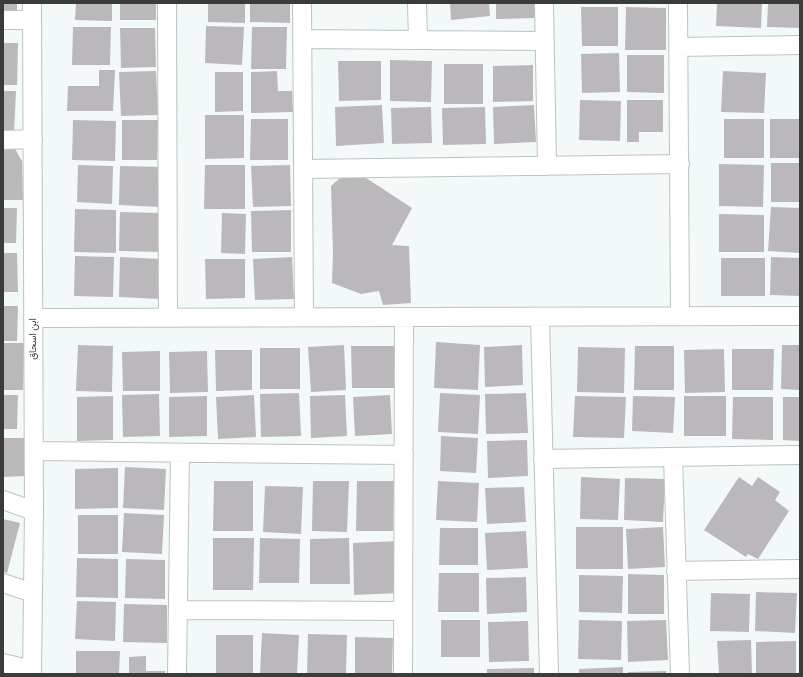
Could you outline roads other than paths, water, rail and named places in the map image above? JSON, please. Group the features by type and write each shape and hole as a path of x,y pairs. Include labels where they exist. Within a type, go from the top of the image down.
{"street":[{"path":"167,3 168,318"},
{"path":"302,3 304,317"},
{"path":"417,3 418,40"},
{"path":"544,3 547,166"},
{"path":"678,3 680,316"},
{"path":"3,20 32,11"},
{"name":"ابن اسحاق","path":"32,11 34,451 32,672"},
{"path":"302,39 545,41"},
{"path":"679,47 800,45"},
{"path":"3,140 33,139"},
{"path":"303,169 680,164"},
{"path":"33,318 800,316"},
{"path":"403,674 404,317"},
{"path":"540,317 549,674"},
{"path":"34,451 404,455"},
{"path":"178,674 180,453"},
{"path":"543,460 800,455"},
{"path":"673,457 680,674"},
{"path":"3,500 34,511"},
{"path":"676,571 800,569"},
{"path":"3,583 33,593"},
{"path":"178,610 403,611"},
{"path":"3,663 32,672"}]}
